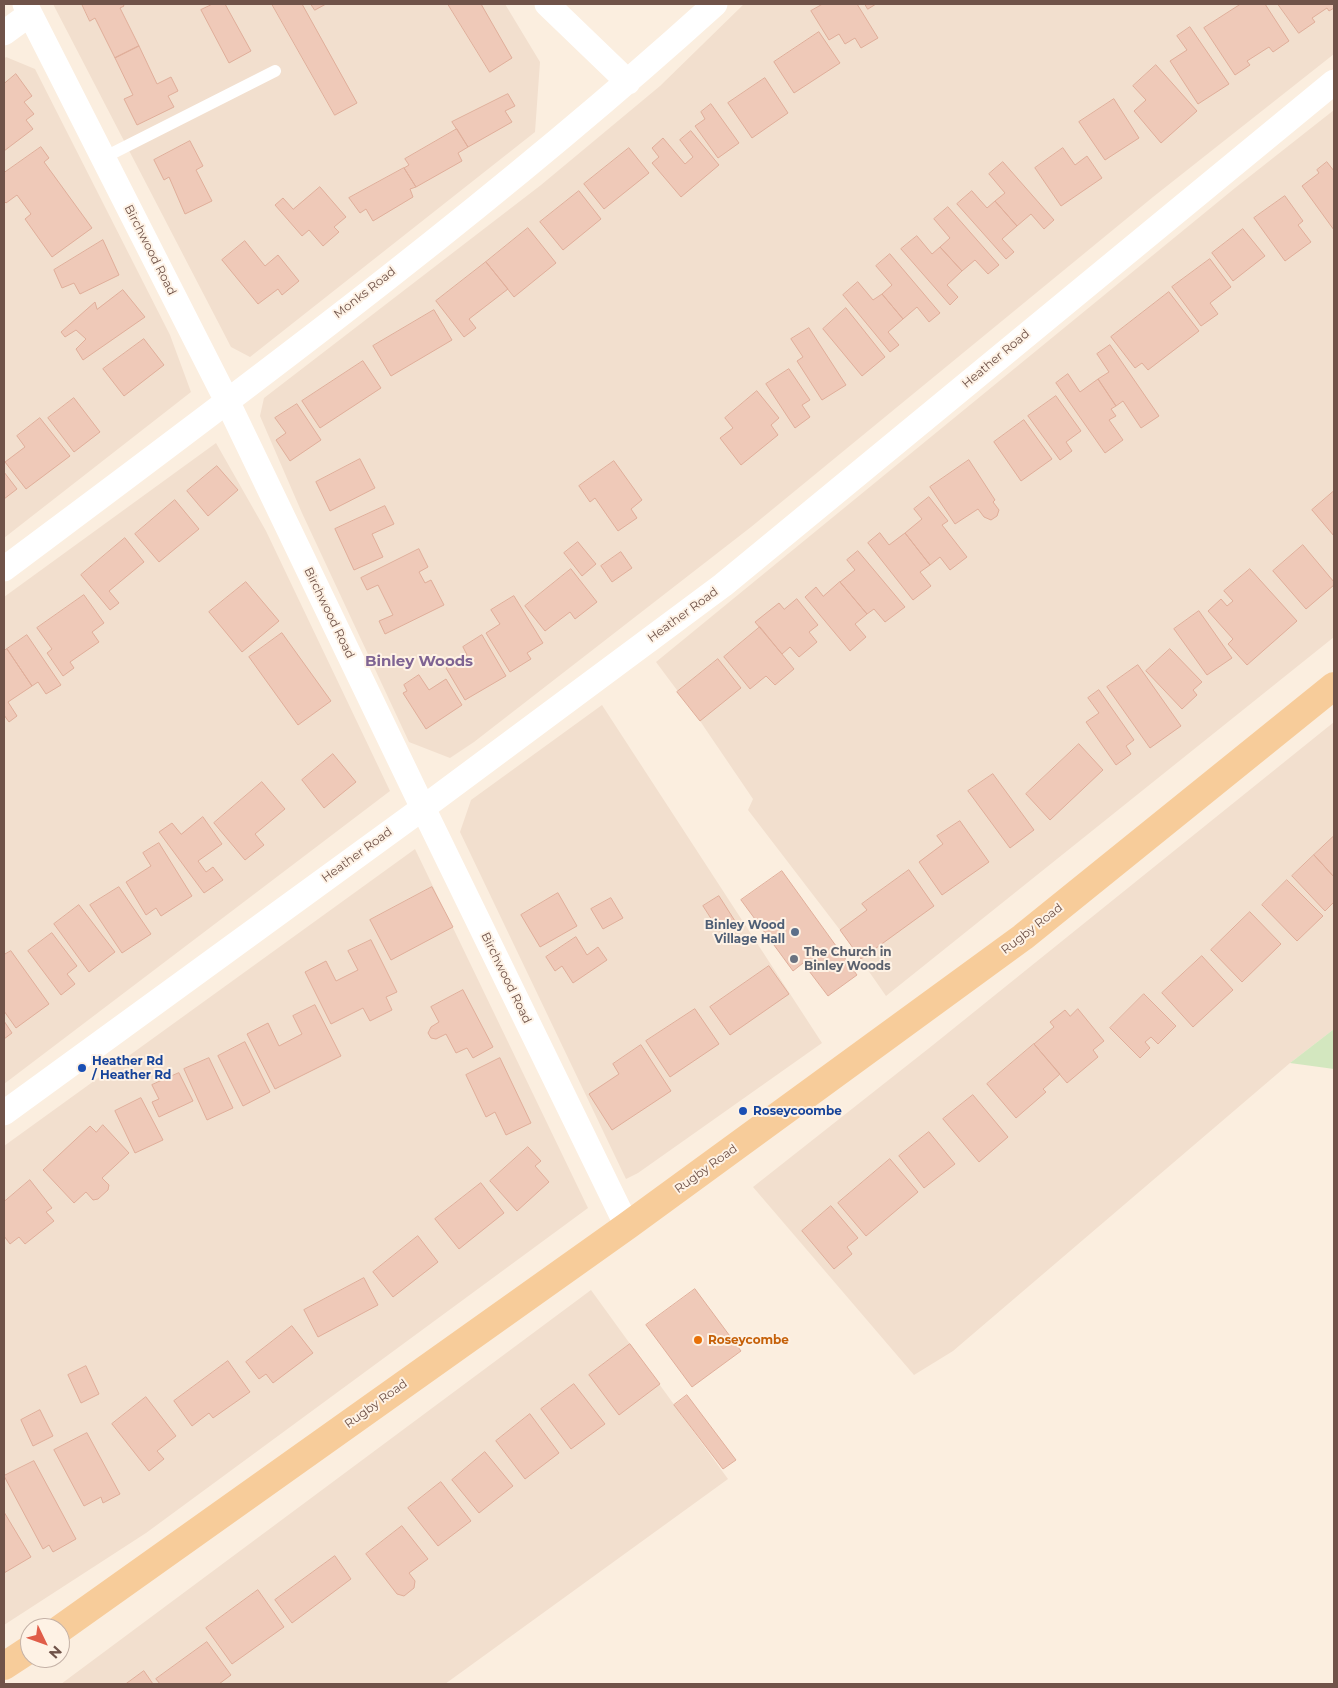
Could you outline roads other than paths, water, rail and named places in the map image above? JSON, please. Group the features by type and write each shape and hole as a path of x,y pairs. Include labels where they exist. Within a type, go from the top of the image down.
{"main road":[{"name":"Rugby Road","path":"70,1622 627,1226 1023,937 1334,686"},
{"path":"4,1666 20,1656"}],"street":[{"path":"547,4 628,82"},
{"name":"Monks Road","path":"4,569 227,401 430,243 628,82 715,4"},
{"path":"4,34 28,9"},
{"name":"Birchwood Road","path":"28,9 227,401 422,808 627,1226"},
{"name":"Heather Road","path":"4,1113 422,808 723,585 1334,82"}],"lane":[{"path":"104,158 275,71"}],"place":[{"name":"Binley Wood Village Hall","path":"795,932"},
{"name":"The Church in Binley Woods","path":"794,959"},
{"name":"Heather Rd / Heather Rd","path":"82,1068"},
{"name":"Roseycoombe","path":"743,1111"},
{"name":"Roseycombe","path":"698,1340"}],"district":[{"name":"Binley Woods","path":"419,662"}]}
